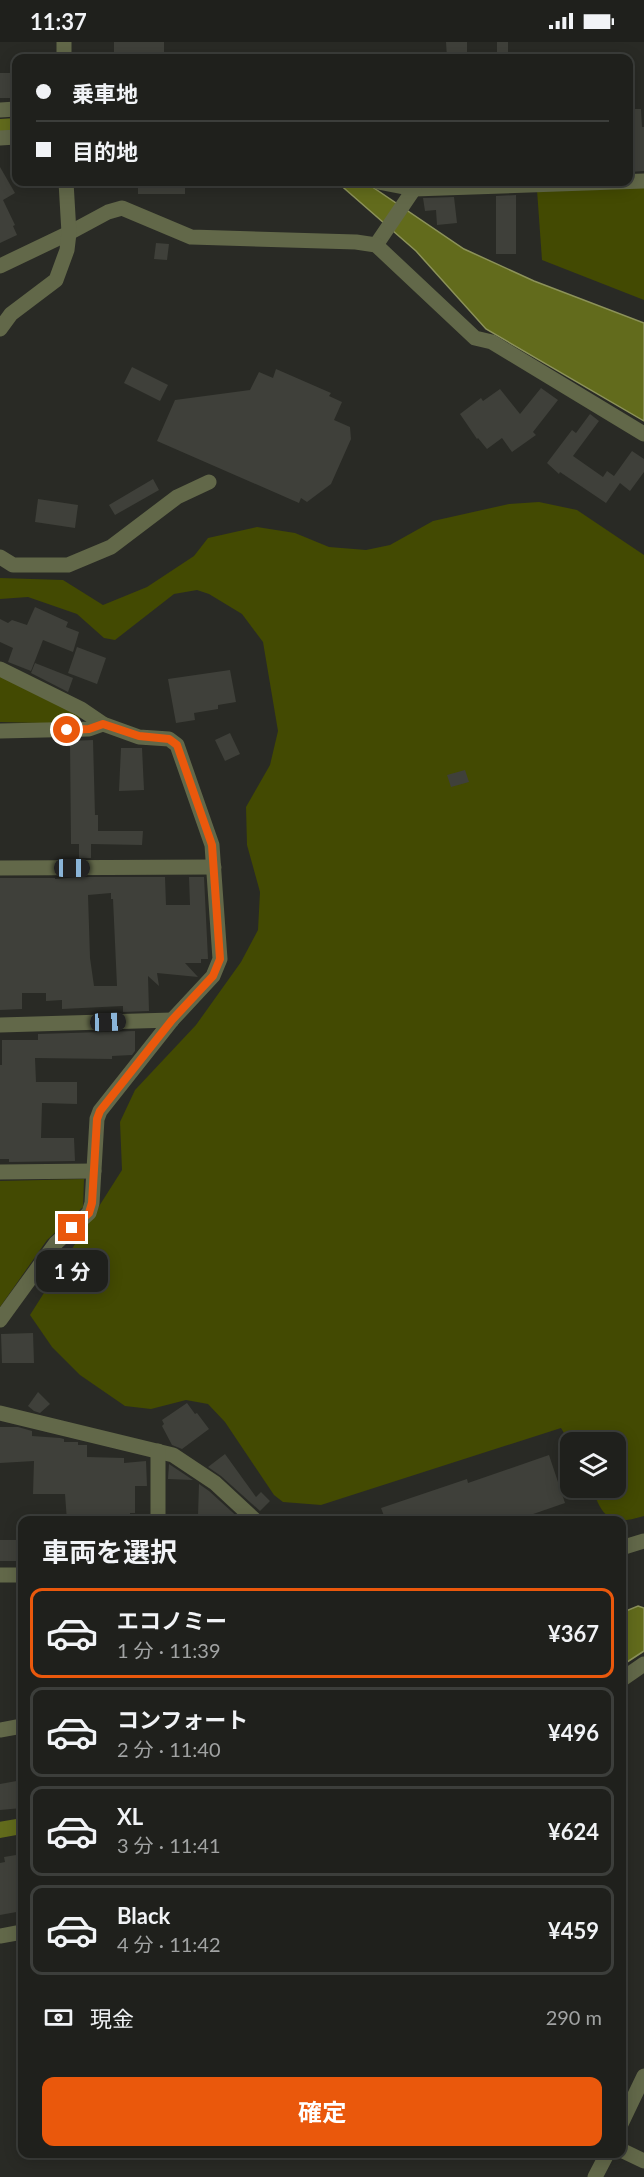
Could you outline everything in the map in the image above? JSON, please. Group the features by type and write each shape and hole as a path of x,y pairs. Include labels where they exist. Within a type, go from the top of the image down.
{"street":[{"path":"0,329 11,314 56,280 69,233 66,186"},
{"path":"399,186 414,189 513,186"},
{"path":"376,245 414,189"},
{"path":"0,266 108,212 122,208 191,237 356,242 376,245 476,338 492,342 644,434"},
{"path":"0,557 13,565 68,565 111,547 177,497 209,482"},
{"path":"0,669 81,709 103,724 139,736 169,739 177,745 212,845 220,959 213,976 172,1020 100,1111 97,1119 92,1203 89,1213 56,1243 0,1320"},
{"path":"0,731 89,729 103,724"},
{"path":"0,868 214,867"},
{"path":"0,1024 172,1020"},
{"path":"0,1172 94,1171"},
{"path":"0,1413 173,1455 215,1483 251,1516"},
{"path":"158,1451 158,1516"},
{"path":"626,1546 644,1541"},
{"path":"0,1575 18,1575"},
{"path":"626,1677 644,1664"},
{"path":"0,1730 18,1727"},
{"path":"0,1936 18,1933"},
{"path":"626,2114 644,2076"},
{"path":"626,2152 644,2161"},
{"path":"595,2177 605,2158"}],"shaded area":[{"path":"342,186 371,186 464,249 534,281 644,323 644,421 486,329 416,251"},
{"path":"644,187 644,300 542,260 537,190"},
{"path":"539,502 577,510 644,555 644,1516 633,1519 626,1520 626,1516 609,1516 596,1498 626,1498 626,1432 563,1432 561,1428 321,1505 283,1502 274,1495 225,1422 208,1404 186,1400 151,1409 125,1406 80,1375 52,1347 30,1315 122,1170 120,1122 135,1090 196,1025 241,962 258,930 260,892 247,845 246,807 270,765 278,731 263,642 242,614 209,594 197,590 174,594 115,640 104,638 77,614 28,597 0,599 0,578 63,580 103,605 147,587 194,556 208,538 257,527 295,533 329,547 366,550 390,545 433,521 509,504"},
{"path":"0,675 81,715 78,724 0,722"},
{"path":"84,1179 83,1207 47,1240 0,1307 0,1181"},
{"path":"638,1606 644,1608 644,1651 626,1663 626,1611"}],"building":[{"path":"114,42 164,42 164,54 114,54"},
{"path":"446,42 467,42 467,54 447,54"},
{"path":"497,42 508,42 508,54 497,54"},
{"path":"0,73 12,73 12,98 0,98"},
{"path":"633,109 641,109 642,127 644,127 644,171 633,172"},
{"path":"0,167 15,193 3,200 15,225 13,226 17,235 0,243"},
{"path":"138,186 185,186 185,194 138,194"},
{"path":"516,195 516,254 496,254 496,196"},
{"path":"454,197 457,223 437,225 436,210 425,211 423,198"},
{"path":"156,243 169,244 167,260 154,259"},
{"path":"132,367 168,385 160,401 124,383"},
{"path":"276,369 331,393 329,396 342,402 334,420 350,427 351,439 331,484 307,502 301,498 299,503 157,441 175,400 250,390 259,372 273,378"},
{"path":"541,388 558,400 533,432 536,435 512,452 502,438 487,449 477,439 460,414 481,398 483,401 500,389 520,414"},
{"path":"590,414 599,421 573,456 603,477 607,471 614,476 632,451 644,459 644,472 630,491 620,483 606,503 560,472 559,474 547,463 572,430 576,433"},
{"path":"153,479 159,490 115,515 109,505"},
{"path":"38,499 78,505 75,528 35,522"},
{"path":"35,607 68,622 66,627 79,632 73,652 43,640 31,671 8,662 13,648 0,642 0,619 8,623 12,620 27,625"},
{"path":"77,647 106,658 97,684 68,673"},
{"path":"35,663 73,678 68,692 31,673"},
{"path":"230,670 236,702 218,705 218,709 194,713 195,720 176,723 168,679"},
{"path":"230,733 240,754 225,761 215,740"},
{"path":"93,740 95,815 98,815 98,831 143,831 142,845 91,844 91,858 79,858 79,844 71,844 70,741"},
{"path":"121,748 142,748 144,790 119,791"},
{"path":"465,770 469,782 451,787 447,775"},
{"path":"165,877 166,905 190,905 189,877 204,877 208,959 201,959 201,963 185,963 198,977 157,973 159,986 148,976 149,1011 123,1012 123,1006 62,1009 62,1000 46,1001 46,993 22,993 22,1009 0,1010 0,878","holes":["111,893 111,899 113,899 117,986 94,986 90,958 88,895"]},
{"path":"135,1031 135,1051 132,1055 112,1056 112,1059 35,1058 36,1082 77,1082 77,1104 42,1103 41,1138 74,1138 75,1161 9,1162 9,1159 0,1159 2,1040 38,1040 38,1034"},
{"path":"33,1333 34,1363 2,1363 1,1334"},
{"path":"38,1392 50,1404 40,1413 28,1406"},
{"path":"187,1403 209,1429 182,1449 172,1445 162,1426 164,1424 162,1420"},
{"path":"0,1427 18,1427 32,1431 32,1436 60,1438 64,1439 64,1442 78,1442 78,1445 87,1445 87,1457 124,1458 124,1463 146,1461 147,1486 135,1486 135,1513 130,1513 130,1516 67,1516 65,1494 33,1494 34,1461 0,1463"},
{"path":"225,1454 256,1497 261,1492 270,1501 260,1511 208,1467"},
{"path":"549,1455 560,1488 560,1498 563,1498 565,1503 527,1516 384,1516 381,1508 467,1479 468,1483"},
{"path":"169,1464 193,1480 168,1479"},
{"path":"199,1484 236,1516 198,1516"},
{"path":"0,1540 18,1540 18,1561 0,1561"},
{"path":"18,1781 18,1808 0,1810 0,1784"},
{"path":"18,1855 18,1912 0,1915 0,1863 5,1862 4,1857"}],"waterway":[{"path":"0,127 12,126"},
{"path":"0,1830 18,1827"}],"route":[{"path":"67,730 89,729 103,724 139,736 169,739 177,745 212,845 220,959 213,976 172,1020 100,1111 97,1119 92,1203 89,1213 72,1228"}]}
